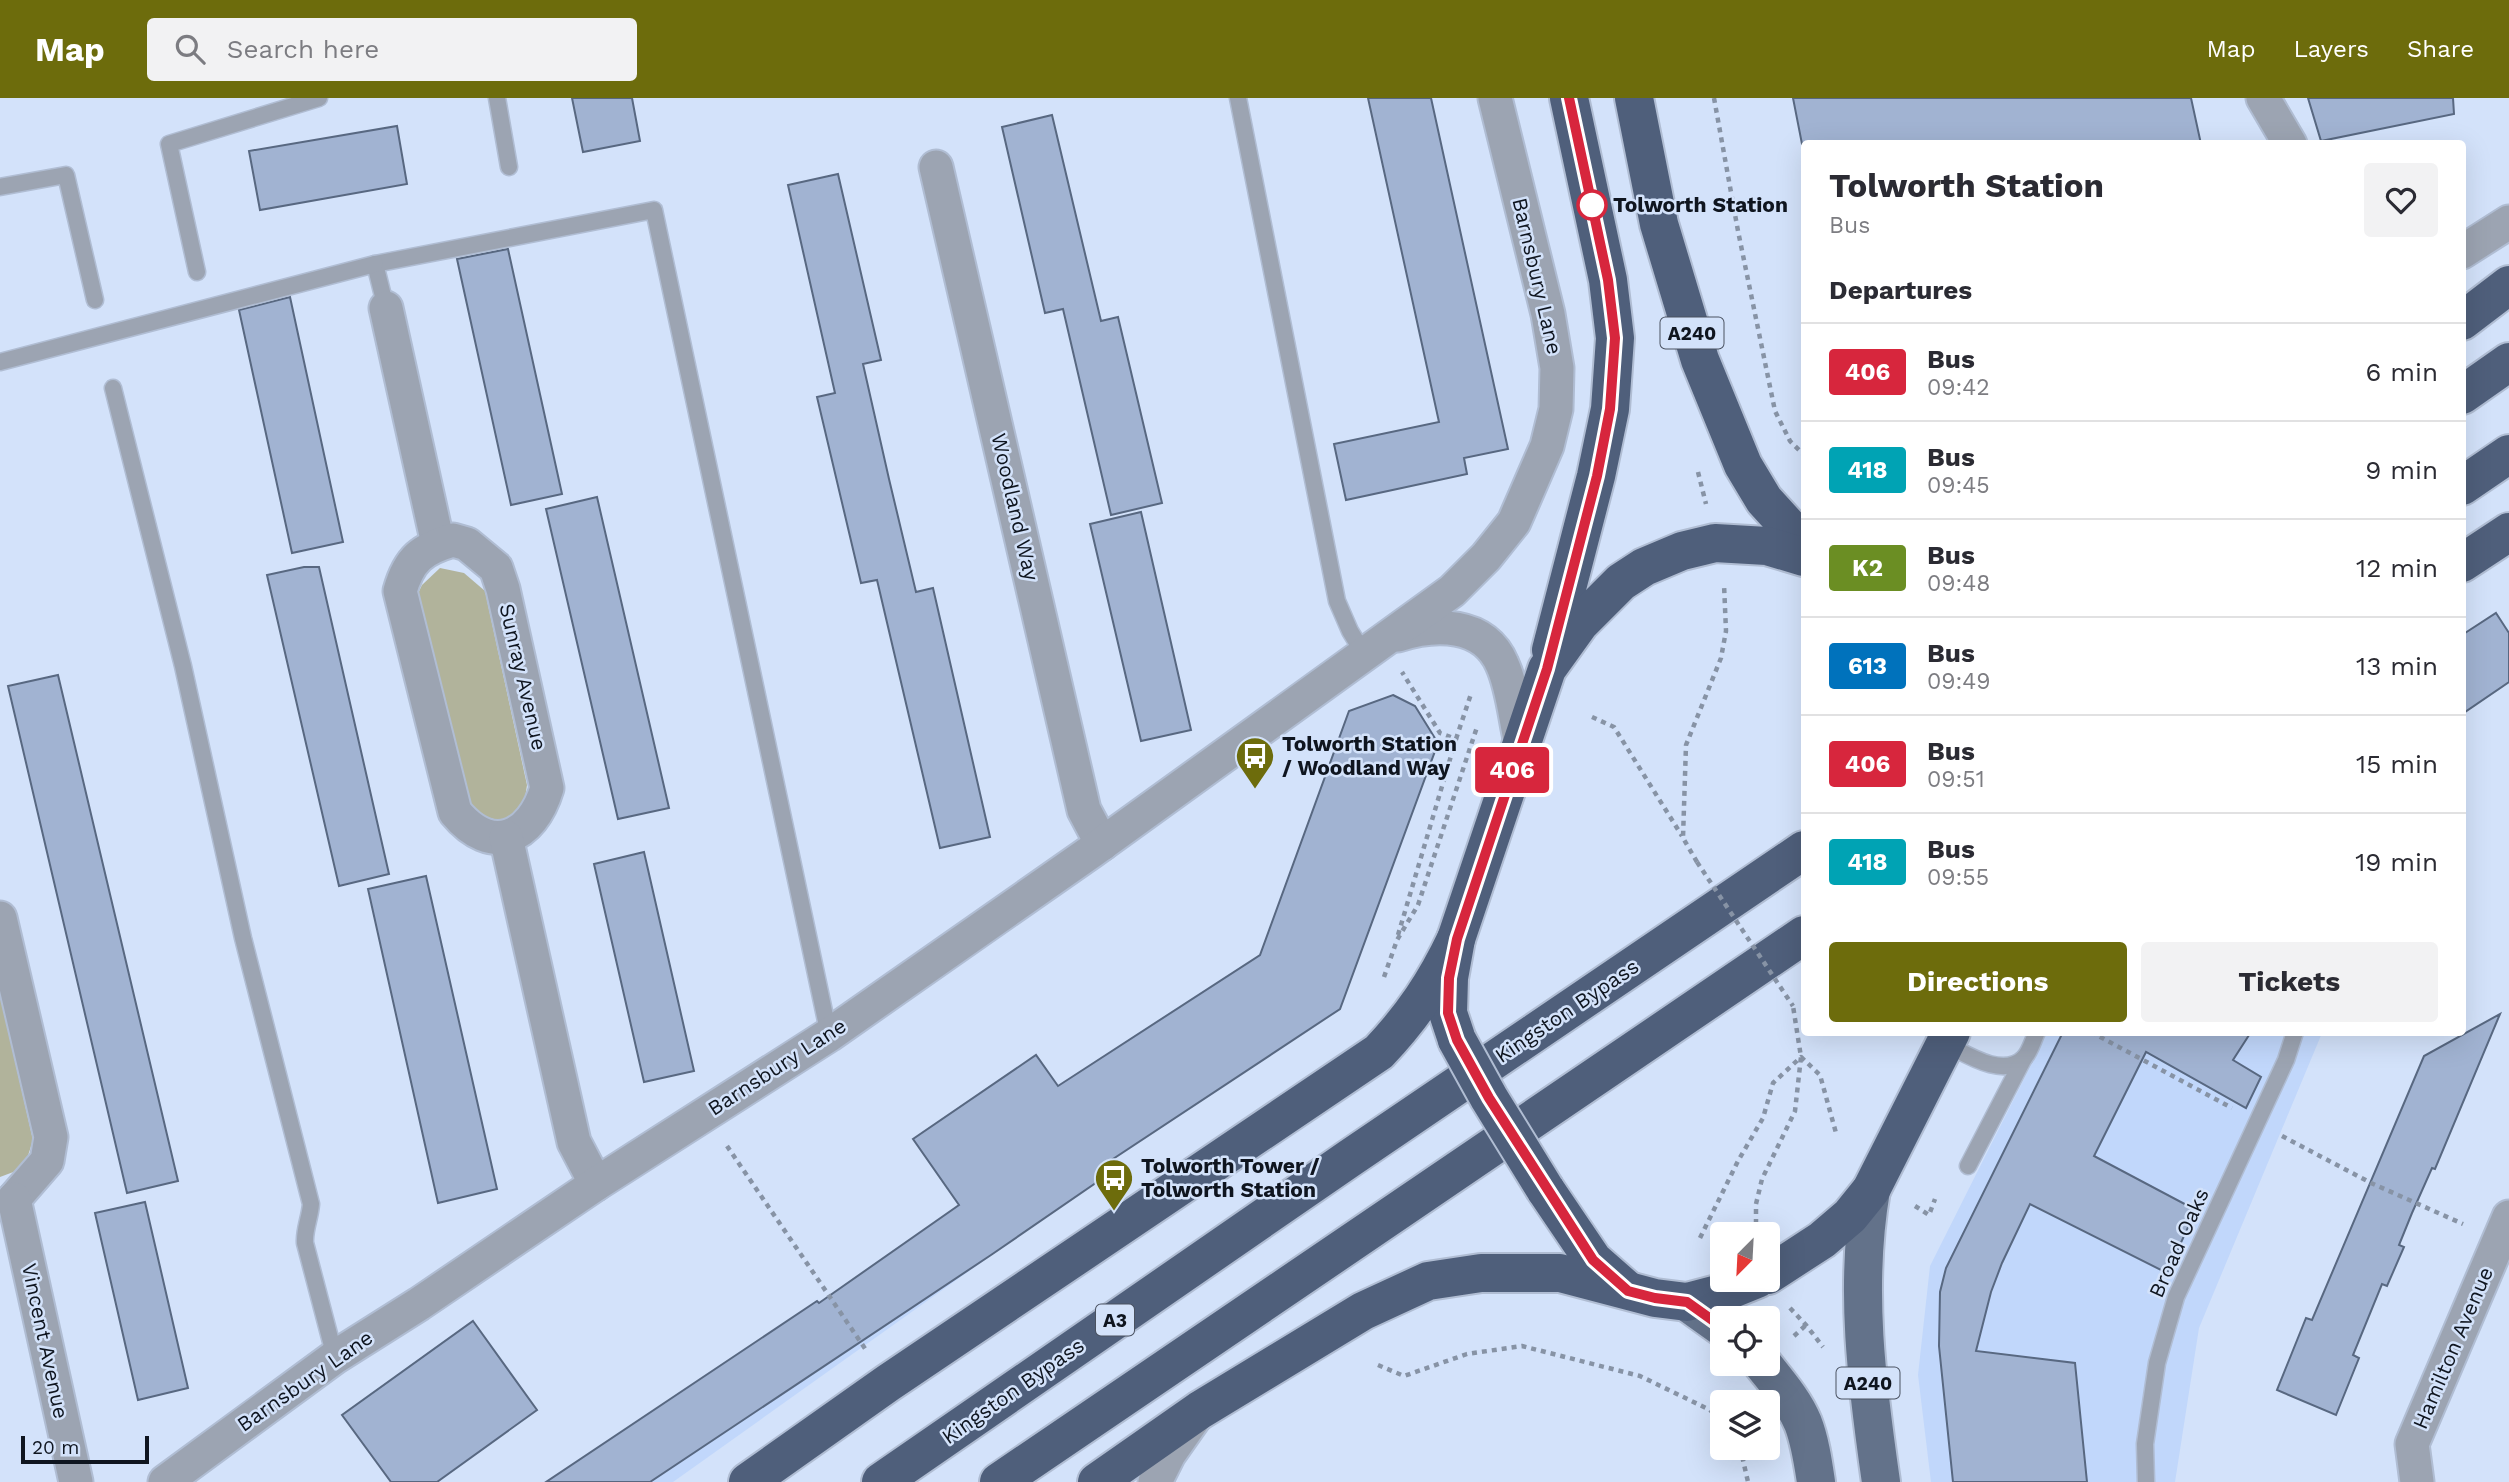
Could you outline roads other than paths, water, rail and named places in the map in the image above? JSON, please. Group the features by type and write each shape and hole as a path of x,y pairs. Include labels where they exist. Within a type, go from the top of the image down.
{"highway":[{"path":"1569,98 1608,280 1615,338 1610,409 1597,476 1547,669 1457,939 1449,978 1448,1013 1457,1040 1545,1189 1593,1260 1628,1291"},
{"name":"A240","path":"1634,98 1659,224 1700,360 1743,465 1764,499 1801,541"},
{"path":"2466,318 2509,285"},
{"path":"2466,392 2509,362"},
{"path":"2466,483 2509,454"},
{"path":"2466,560 2509,532"},
{"path":"1547,669 1580,623 1621,582 1644,567 1682,551 1715,544 1767,546 1801,556"},
{"name":"Kingston Bypass","path":"881,1482 1338,1166 1801,852"},
{"path":"999,1482 1801,937"},
{"path":"748,1482 888,1383 1379,1052 1412,1016 1438,977 1457,939"},
{"name":"A240","path":"1780,1267 1822,1240 1850,1216 1871,1191 1948,1038"},
{"path":"1097,1482 1200,1409 1363,1311 1428,1282 1481,1273 1560,1273 1655,1298 1687,1302 1725,1292"}],"main road":[{"name":"A240","path":"1871,1191 1863,1232 1863,1344 1881,1482"},
{"path":"1687,1302 1710,1319"},
{"path":"1780,1375 1785,1394 1802,1422 1812,1455 1816,1482"}],"street":[{"name":"Barnsbury Lane","path":"165,1482 335,1357 419,1304 596,1184 829,1035 1102,844 1452,591 1486,557 1514,522 1547,446 1556,408 1557,368 1548,314 1495,98"},
{"path":"2263,98 2288,140"},
{"name":"Woodland Way","path":"936,167 1084,810 1102,844"},
{"path":"2466,249 2509,222"},
{"path":"386,308 438,544 424,550 412,564 400,591 455,812 466,825 480,832 491,837 506,837 574,1142 596,1184"},
{"name":"Sunray Avenue","path":"438,544 453,540 467,544 482,554 496,568 503,589 547,788 543,801 525,828 506,837"},
{"name":"Barnsbury Lane","path":"1373,647 1410,631 1437,626 1463,630 1479,637 1493,648 1502,663 1521,744"},
{"name":"Vincent Avenue","path":"0,918 51,1137 47,1161 7,1196 76,1482"},
{"name":"Hamilton Avenue","path":"2417,1482 2412,1444 2504,1228"},
{"path":"1155,1482 1169,1454 1200,1409"}],"lane":[{"path":"197,272 169,144 320,98"},
{"path":"497,98 509,167"},
{"path":"1238,98 1337,601 1350,631 1373,647"},
{"path":"0,187 66,175 95,300"},
{"path":"0,362 375,264 654,210 829,1035"},
{"path":"375,264 386,308"},
{"path":"113,388 183,666 243,938 311,1204 310,1219 304,1233 305,1243 335,1357"},
{"path":"1968,1166 2035,1036"},
{"name":"Broad Oaks","path":"2146,1482 2145,1444 2157,1363 2176,1297 2286,1060 2294,1036"},
{"path":"1948,1038 1988,1064 2008,1065 2024,1058"}],"place":[{"name":"Tolworth Station","path":"1592,205"},
{"name":"Tolworth Station / Woodland Way","path":"1255,790"},
{"name":"Tolworth Tower / Tolworth Station","path":"1114,1212"}]}
